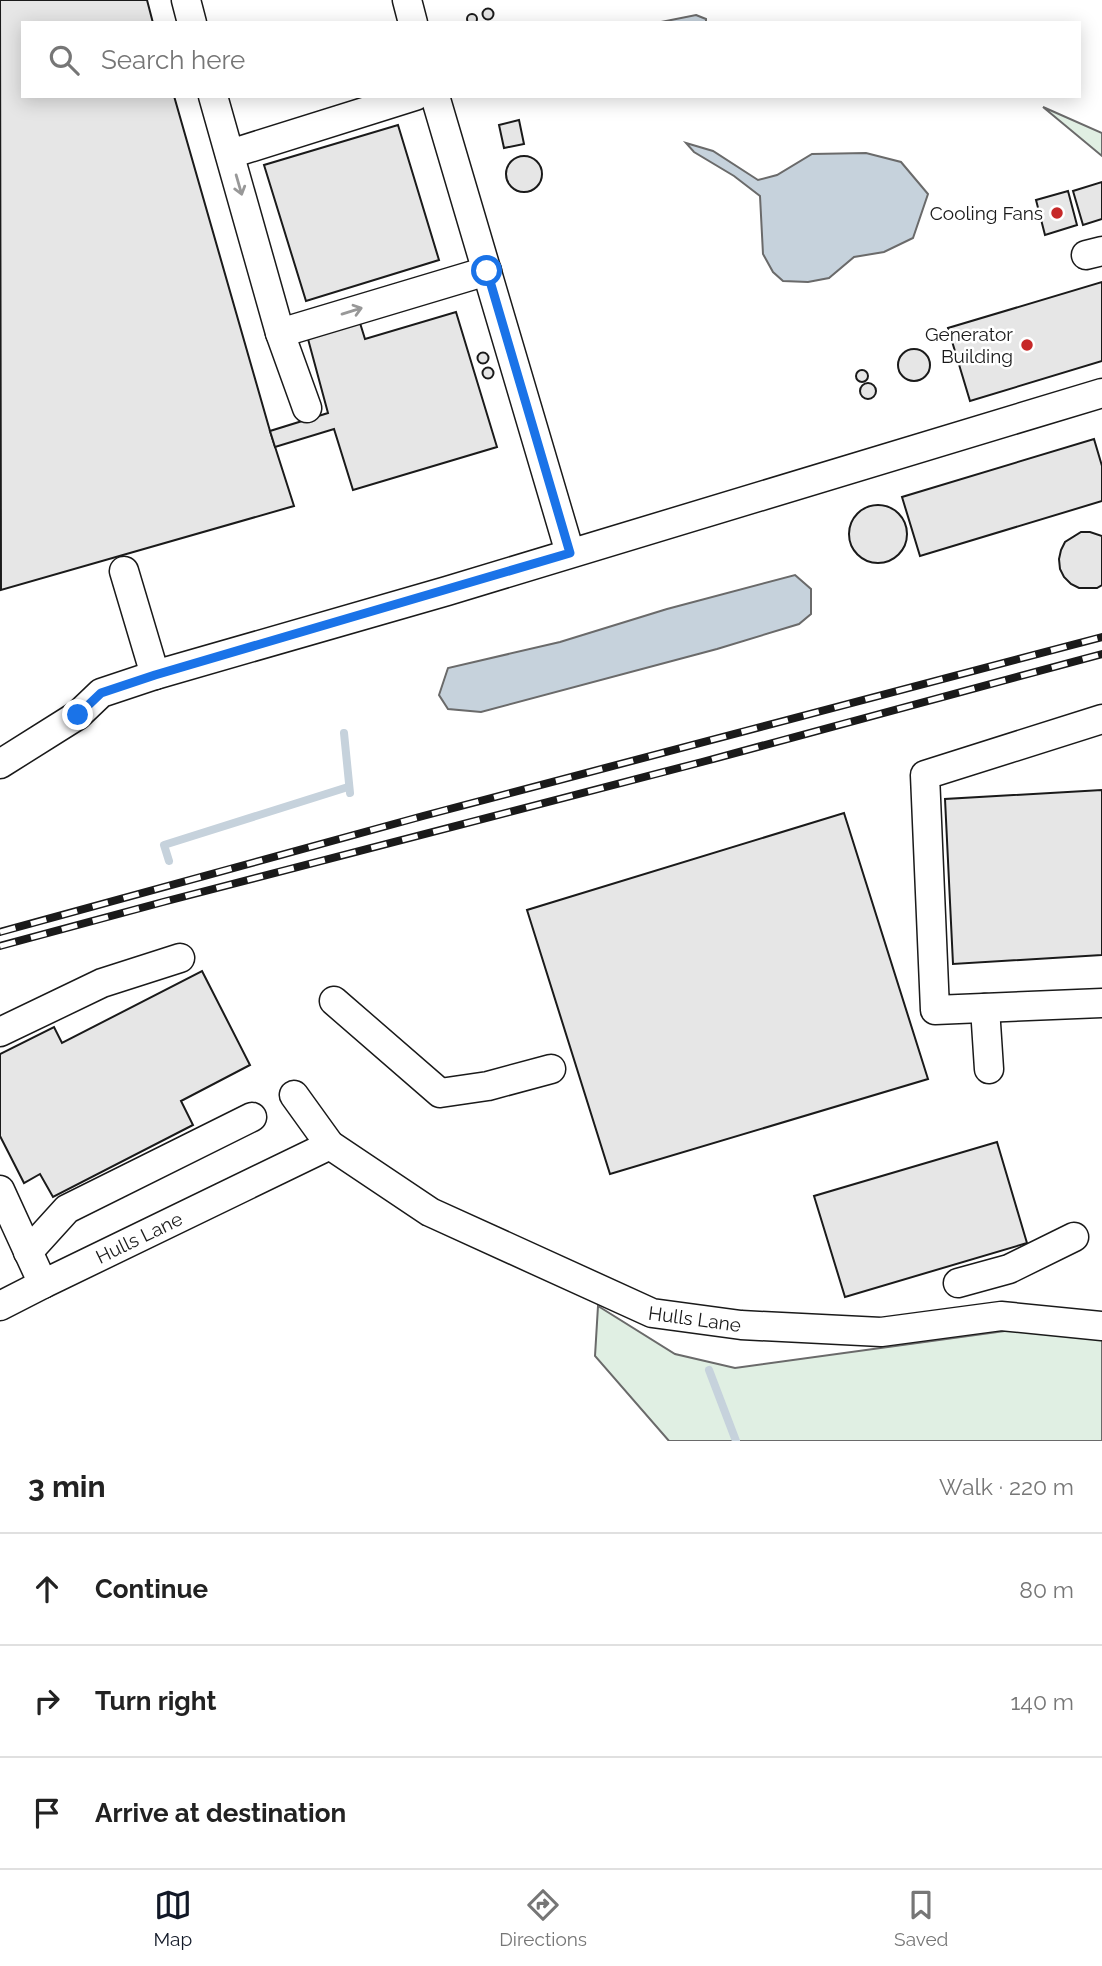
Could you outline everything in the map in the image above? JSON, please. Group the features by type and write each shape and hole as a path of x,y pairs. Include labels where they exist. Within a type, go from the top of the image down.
{"street":[{"path":"186,0 191,21"},
{"path":"407,0 412,21"},
{"path":"214,98 281,332 307,408"},
{"path":"230,153 409,98"},
{"path":"436,98 570,553"},
{"path":"281,332 487,271"},
{"path":"0,764 78,715 101,693 155,675 1101,399"},
{"path":"124,571 155,675"},
{"path":"1102,719 925,775 935,1010 1102,1003"},
{"path":"0,1032 102,984 180,958"},
{"path":"334,1000 440,1093 488,1086 551,1069"},
{"path":"985,1008 989,1069"},
{"name":"Hulls Lane","path":"294,1095 330,1145 430,1212 652,1313 741,1325 881,1332 1001,1316 1102,1326"},
{"path":"28,1252 67,1209 252,1117"},
{"name":"Hulls Lane","path":"0,1306 330,1145"},
{"path":"0,1190 43,1284"},
{"path":"958,1283 1009,1269 1074,1237"}],"green space":[{"path":"1043,107 1102,133 1102,156"},
{"path":"598,1306 675,1354 735,1368 1012,1330 1102,1333 1102,1441 669,1441 595,1356"}],"shaded area":[{"path":"696,15 706,19 706,21 666,21"},
{"path":"686,143 713,151 758,180 777,175 812,154 866,153 901,162 928,194 913,238 884,252 854,257 829,278 808,282 783,281 773,272 763,254 760,196 734,176 694,152"},
{"path":"795,575 811,589 811,614 799,624 717,649 481,712 448,709 439,695 448,668 560,642 667,609"}],"building":[{"path":"0,0 147,0 152,21 21,21 21,98 175,98 294,506 1,590"},
{"path":"488,8 494,14 488,20 482,14"},
{"path":"468,15 476,15 476,21 468,21"},
{"path":"519,120 524,144 504,148 499,125"},
{"path":"398,125 439,260 306,301 264,165"},
{"path":"524,156 537,161 542,174 537,187 524,192 511,187 506,174 511,161"},
{"name":"Cooling Fans","path":"1102,182 1102,219 1083,225 1073,191"},
{"name":"Cooling Fans","path":"1068,191 1077,225 1045,235 1036,200"},
{"name":"Generator Building","path":"1102,282 1102,361 970,401 948,328"},
{"path":"456,312 497,447 353,490 334,429 275,447 270,431 328,413 308,339 360,323 365,339"},
{"path":"914,349 926,353 930,365 926,377 914,381 902,377 898,365 902,353"},
{"path":"483,352 489,358 483,364 477,358"},
{"path":"488,367 494,373 488,379 482,373"},
{"path":"857,371 867,371 867,381 857,381"},
{"path":"868,383 876,391 868,399 860,391"},
{"path":"1094,439 1102,466 1102,501 920,556 902,497"},
{"path":"878,505 894,510 902,518 907,534 902,550 894,558 878,563 862,558 854,550 849,534 854,518 862,510"},
{"path":"1081,532 1102,536 1102,585 1097,588 1079,588 1071,584 1060,569 1059,559 1065,542"},
{"path":"1102,790 1102,955 953,964 945,799"},
{"path":"844,813 928,1079 610,1174 527,910"},
{"path":"202,971 250,1065 181,1101 193,1125 53,1197 40,1174 24,1183 0,1136 0,1054 54,1027 62,1043"},
{"path":"997,1142 1027,1243 845,1297 814,1196"}],"waterway":[{"path":"344,733 350,793"},
{"path":"169,861 164,845 348,787"},
{"path":"709,1370 736,1441"}],"railway":[{"path":"0,932 423,816 1102,637"},
{"path":"0,946 1102,654"}],"place":[{"name":"Cooling Fans","path":"1057,213"},
{"name":"Generator Building","path":"1027,345"}],"route":[{"path":"78,715 101,693 155,675 570,553 487,271"}]}
